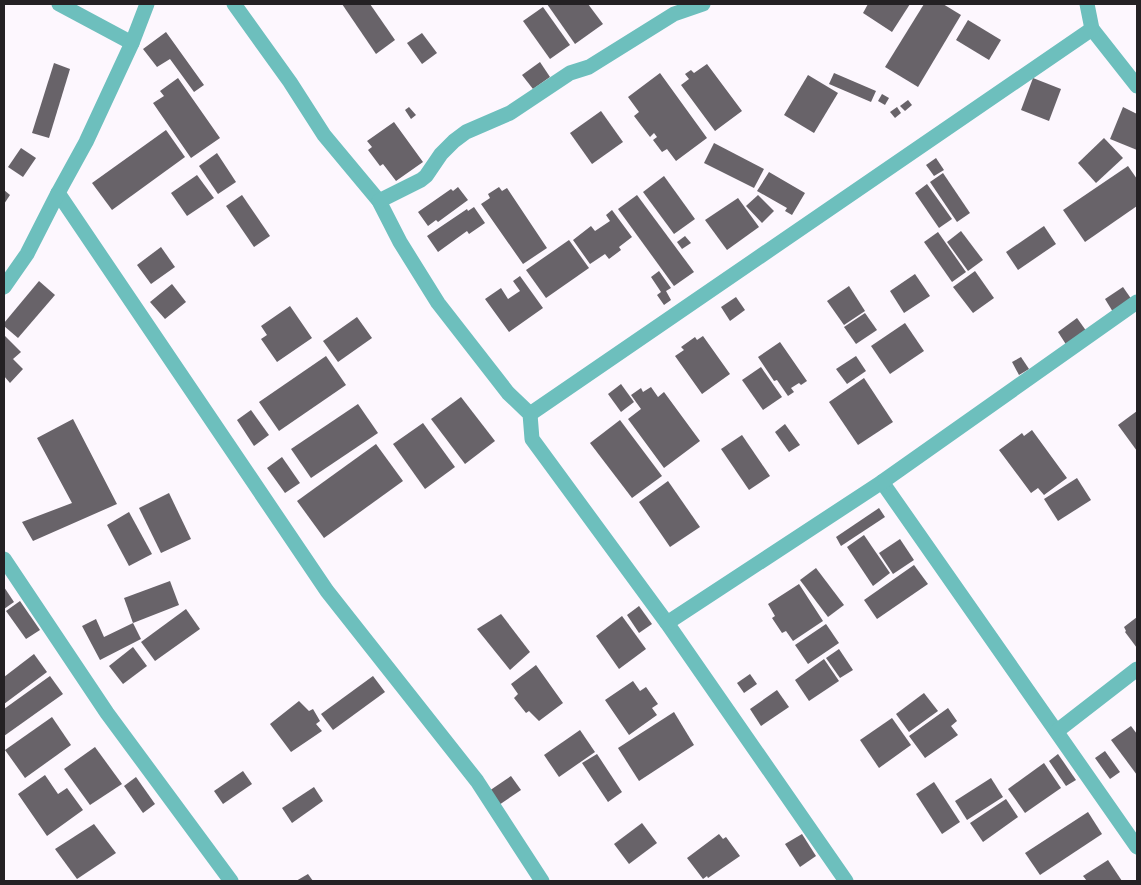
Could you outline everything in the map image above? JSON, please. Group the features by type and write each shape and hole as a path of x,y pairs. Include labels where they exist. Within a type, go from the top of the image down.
{"street":[{"path":"59,4 132,43"},
{"path":"4,287 27,254 86,142 132,43 147,4"},
{"path":"234,4 290,82 324,135 379,201 400,242 438,303 486,362 508,393 530,414 532,439 667,623 846,881"},
{"path":"379,201 421,180 426,176 441,154 466,132 510,112 570,73 589,67 674,14 704,4"},
{"path":"1087,4 1092,29 1137,86"},
{"path":"530,414 1092,29"},
{"path":"58,193 327,590 477,781 542,881"},
{"path":"667,623 882,482 1137,302"},
{"path":"882,482 1137,846"},
{"path":"4,559 107,713 230,881"},
{"path":"1057,731 1137,669"}],"building":[{"path":"342,4 370,4 395,40 376,54"},
{"path":"547,4 588,4 603,24 575,44"},
{"path":"868,4 910,4 892,32 863,13"},
{"path":"924,4 943,4 961,15 918,87 885,67"},
{"path":"543,7 570,45 550,59 523,21"},
{"path":"968,20 1001,40 989,60 956,40"},
{"path":"166,32 204,85 194,92 170,59 157,67 143,49"},
{"path":"422,33 437,53 422,64 407,43"},
{"path":"540,62 550,77 533,89 522,75"},
{"path":"54,63 70,69 49,138 32,133"},
{"path":"707,64 742,111 715,131 681,85 689,79 685,74 691,70 694,73"},
{"path":"660,73 707,138 676,161 667,149 662,152 653,140 657,137 654,133 650,137 634,116 639,112 628,97"},
{"path":"834,73 876,91 871,102 829,84"},
{"path":"808,75 838,93 814,133 784,115"},
{"path":"178,78 220,138 191,158 153,103 164,96 160,91"},
{"path":"1033,78 1061,89 1049,121 1021,110"},
{"path":"882,94 889,98 885,105 878,101"},
{"path":"908,100 912,105 905,111 900,106"},
{"path":"409,107 416,115 411,119 405,110"},
{"path":"897,107 901,113 895,118 890,112"},
{"path":"1123,107 1137,114 1137,150 1110,139"},
{"path":"601,111 623,142 592,164 570,133"},
{"path":"394,122 423,162 396,181 383,164 380,166 368,150 372,147 367,141"},
{"path":"166,130 185,157 112,210 92,183"},
{"path":"1104,138 1123,158 1096,183 1078,163"},
{"path":"714,143 764,169 754,188 704,163"},
{"path":"21,148 36,158 23,177 8,167"},
{"path":"217,153 236,182 218,194 199,166"},
{"path":"936,158 944,170 934,176 926,165"},
{"path":"1128,166 1137,179 1137,206 1085,242 1063,210"},
{"path":"769,172 805,193 792,215 785,211 787,208 757,191"},
{"path":"943,173 970,213 957,222 930,182"},
{"path":"197,175 214,198 187,216 171,193"},
{"path":"664,176 695,219 674,234 643,192"},
{"path":"927,184 952,219 939,228 915,193"},
{"path":"458,187 468,200 438,222 436,220 428,226 418,212 451,189 453,191"},
{"path":"499,187 502,191 507,188 547,248 523,264 481,204 490,198 488,194"},
{"path":"4,190 10,195 4,204"},
{"path":"242,195 270,236 254,247 226,206"},
{"path":"637,195 694,272 674,286 618,209"},
{"path":"758,195 774,211 762,223 746,206"},
{"path":"738,198 759,227 727,250 705,220"},
{"path":"474,207 485,223 469,234 467,231 438,252 427,236 467,209 468,211"},
{"path":"612,210 632,237 619,247 621,250 609,259 605,254 590,264 573,240 591,226 595,231 610,221 606,215"},
{"path":"1044,226 1056,244 1018,270 1006,252"},
{"path":"961,231 983,260 968,271 947,242"},
{"path":"938,232 966,272 952,282 924,242"},
{"path":"685,236 691,243 682,249 677,242"},
{"path":"569,240 589,268 546,298 526,270"},
{"path":"161,247 175,267 151,284 137,265"},
{"path":"659,271 671,288 666,291 671,300 664,305 657,295 661,292 651,277"},
{"path":"975,271 994,298 973,313 953,287"},
{"path":"915,274 930,296 904,313 890,291"},
{"path":"520,276 543,308 509,332 485,299 501,288 508,299 520,291 513,281"},
{"path":"39,281 55,295 18,338 4,326 4,323"},
{"path":"172,284 186,302 165,319 150,302"},
{"path":"849,286 865,311 844,325 827,301"},
{"path":"1123,287 1132,300 1113,312 1105,299"},
{"path":"736,297 745,310 730,321 721,307"},
{"path":"290,306 312,338 277,362 261,339 267,335 261,326"},
{"path":"865,313 877,330 856,344 844,327"},
{"path":"357,317 372,338 338,362 323,341"},
{"path":"1077,318 1087,332 1067,346 1058,332"},
{"path":"905,323 924,351 890,374 871,346"},
{"path":"4,335 21,352 13,359 23,369 10,383 4,376"},
{"path":"703,336 730,374 702,394 675,356 684,350 681,347 695,337 697,340"},
{"path":"780,342 807,381 791,388 794,392 788,396 777,380 774,381 758,357"},
{"path":"326,356 346,385 279,431 259,402"},
{"path":"856,356 866,371 847,384 836,369"},
{"path":"1021,357 1029,369 1019,375 1012,362"},
{"path":"761,367 782,397 763,410 742,380"},
{"path":"864,378 893,422 858,445 829,402"},
{"path":"621,384 634,402 621,412 608,394"},
{"path":"651,387 658,397 664,392 700,441 664,468 628,419 641,409 631,395 641,388 643,392"},
{"path":"461,397 495,441 465,464 431,419"},
{"path":"358,404 378,433 311,478 291,449"},
{"path":"251,410 269,435 254,446 237,420"},
{"path":"1137,411 1137,451 1118,425"},
{"path":"73,419 117,504 33,541 22,522 72,503 37,438"},
{"path":"620,420 662,476 632,498 590,443"},
{"path":"423,423 455,467 425,489 393,444"},
{"path":"785,424 800,445 789,452 775,432"},
{"path":"1032,430 1067,478 1044,495 1038,488 1031,493 999,450 1022,433 1024,436"},
{"path":"742,435 770,476 749,490 721,449"},
{"path":"376,444 403,481 324,538 297,501"},
{"path":"282,457 300,483 285,493 267,468"},
{"path":"1077,478 1091,500 1058,521 1044,499"},
{"path":"668,481 700,527 670,547 639,502"},
{"path":"169,493 191,539 161,553 139,508"},
{"path":"879,508 885,517 841,546 836,537"},
{"path":"129,512 152,554 129,566 107,525"},
{"path":"864,535 890,573 873,586 847,547"},
{"path":"900,539 914,560 893,574 879,553"},
{"path":"914,565 928,584 877,619 864,600"},
{"path":"816,568 844,605 828,617 800,580"},
{"path":"170,581 179,605 133,623 124,598"},
{"path":"799,584 823,621 793,641 786,631 782,633 772,618 775,616 768,604"},
{"path":"4,587 14,602 4,609"},
{"path":"20,601 40,630 26,639 6,611"},
{"path":"639,606 652,624 639,633 627,615"},
{"path":"186,609 200,629 155,661 141,642"},
{"path":"501,614 530,652 510,670 477,629"},
{"path":"622,616 646,649 619,669 596,636"},
{"path":"1137,617 1137,648 1125,632 1124,627"},
{"path":"96,619 104,637 133,623 141,639 100,660 82,626"},
{"path":"826,624 839,643 808,664 795,645"},
{"path":"133,647 147,666 123,684 109,666"},
{"path":"839,649 853,670 840,678 826,658"},
{"path":"34,654 47,672 4,704 4,677"},
{"path":"824,659 839,681 809,701 795,680"},
{"path":"536,665 563,703 539,721 529,711 526,713 514,698 518,694 511,684"},
{"path":"750,674 757,684 744,693 737,683"},
{"path":"50,676 63,694 4,736 4,709"},
{"path":"373,676 385,692 333,730 321,714"},
{"path":"633,681 640,691 646,687 658,704 652,708 657,715 629,735 605,700"},
{"path":"777,690 789,707 761,726 750,709"},
{"path":"924,693 938,711 909,732 896,714"},
{"path":"299,701 309,711 313,709 320,721 316,724 322,731 291,752 270,724"},
{"path":"948,708 957,721 951,726 958,735 925,758 909,736"},
{"path":"674,712 694,745 639,781 618,748"},
{"path":"52,717 71,745 25,778 5,750"},
{"path":"892,718 911,745 879,768 860,740"},
{"path":"1131,726 1137,734 1137,775 1111,740"},
{"path":"580,730 595,752 559,777 544,755"},
{"path":"95,747 122,784 90,805 64,769"},
{"path":"1105,751 1120,772 1110,779 1095,758"},
{"path":"597,754 622,792 608,802 582,763"},
{"path":"1058,754 1076,780 1066,786 1049,761"},
{"path":"1044,763 1061,788 1025,813 1008,789"},
{"path":"243,771 252,784 223,804 214,791"},
{"path":"45,775 58,794 67,788 83,810 47,836 18,794"},
{"path":"511,776 521,790 499,805 489,791"},
{"path":"136,777 155,804 143,813 124,786"},
{"path":"991,778 1003,797 967,820 955,801"},
{"path":"934,782 960,822 942,834 916,794"},
{"path":"314,787 323,801 292,823 282,808"},
{"path":"1006,799 1018,817 983,842 970,823"},
{"path":"1088,812 1102,834 1040,875 1025,853"},
{"path":"642,823 657,843 629,864 614,844"},
{"path":"94,824 116,853 77,879 55,849"},
{"path":"719,834 723,839 726,837 740,856 708,878 707,876 703,879 687,858"},
{"path":"802,834 816,856 800,867 785,844"},
{"path":"1108,860 1122,881 1087,881 1083,876"},
{"path":"308,874 313,881 296,881"}]}
